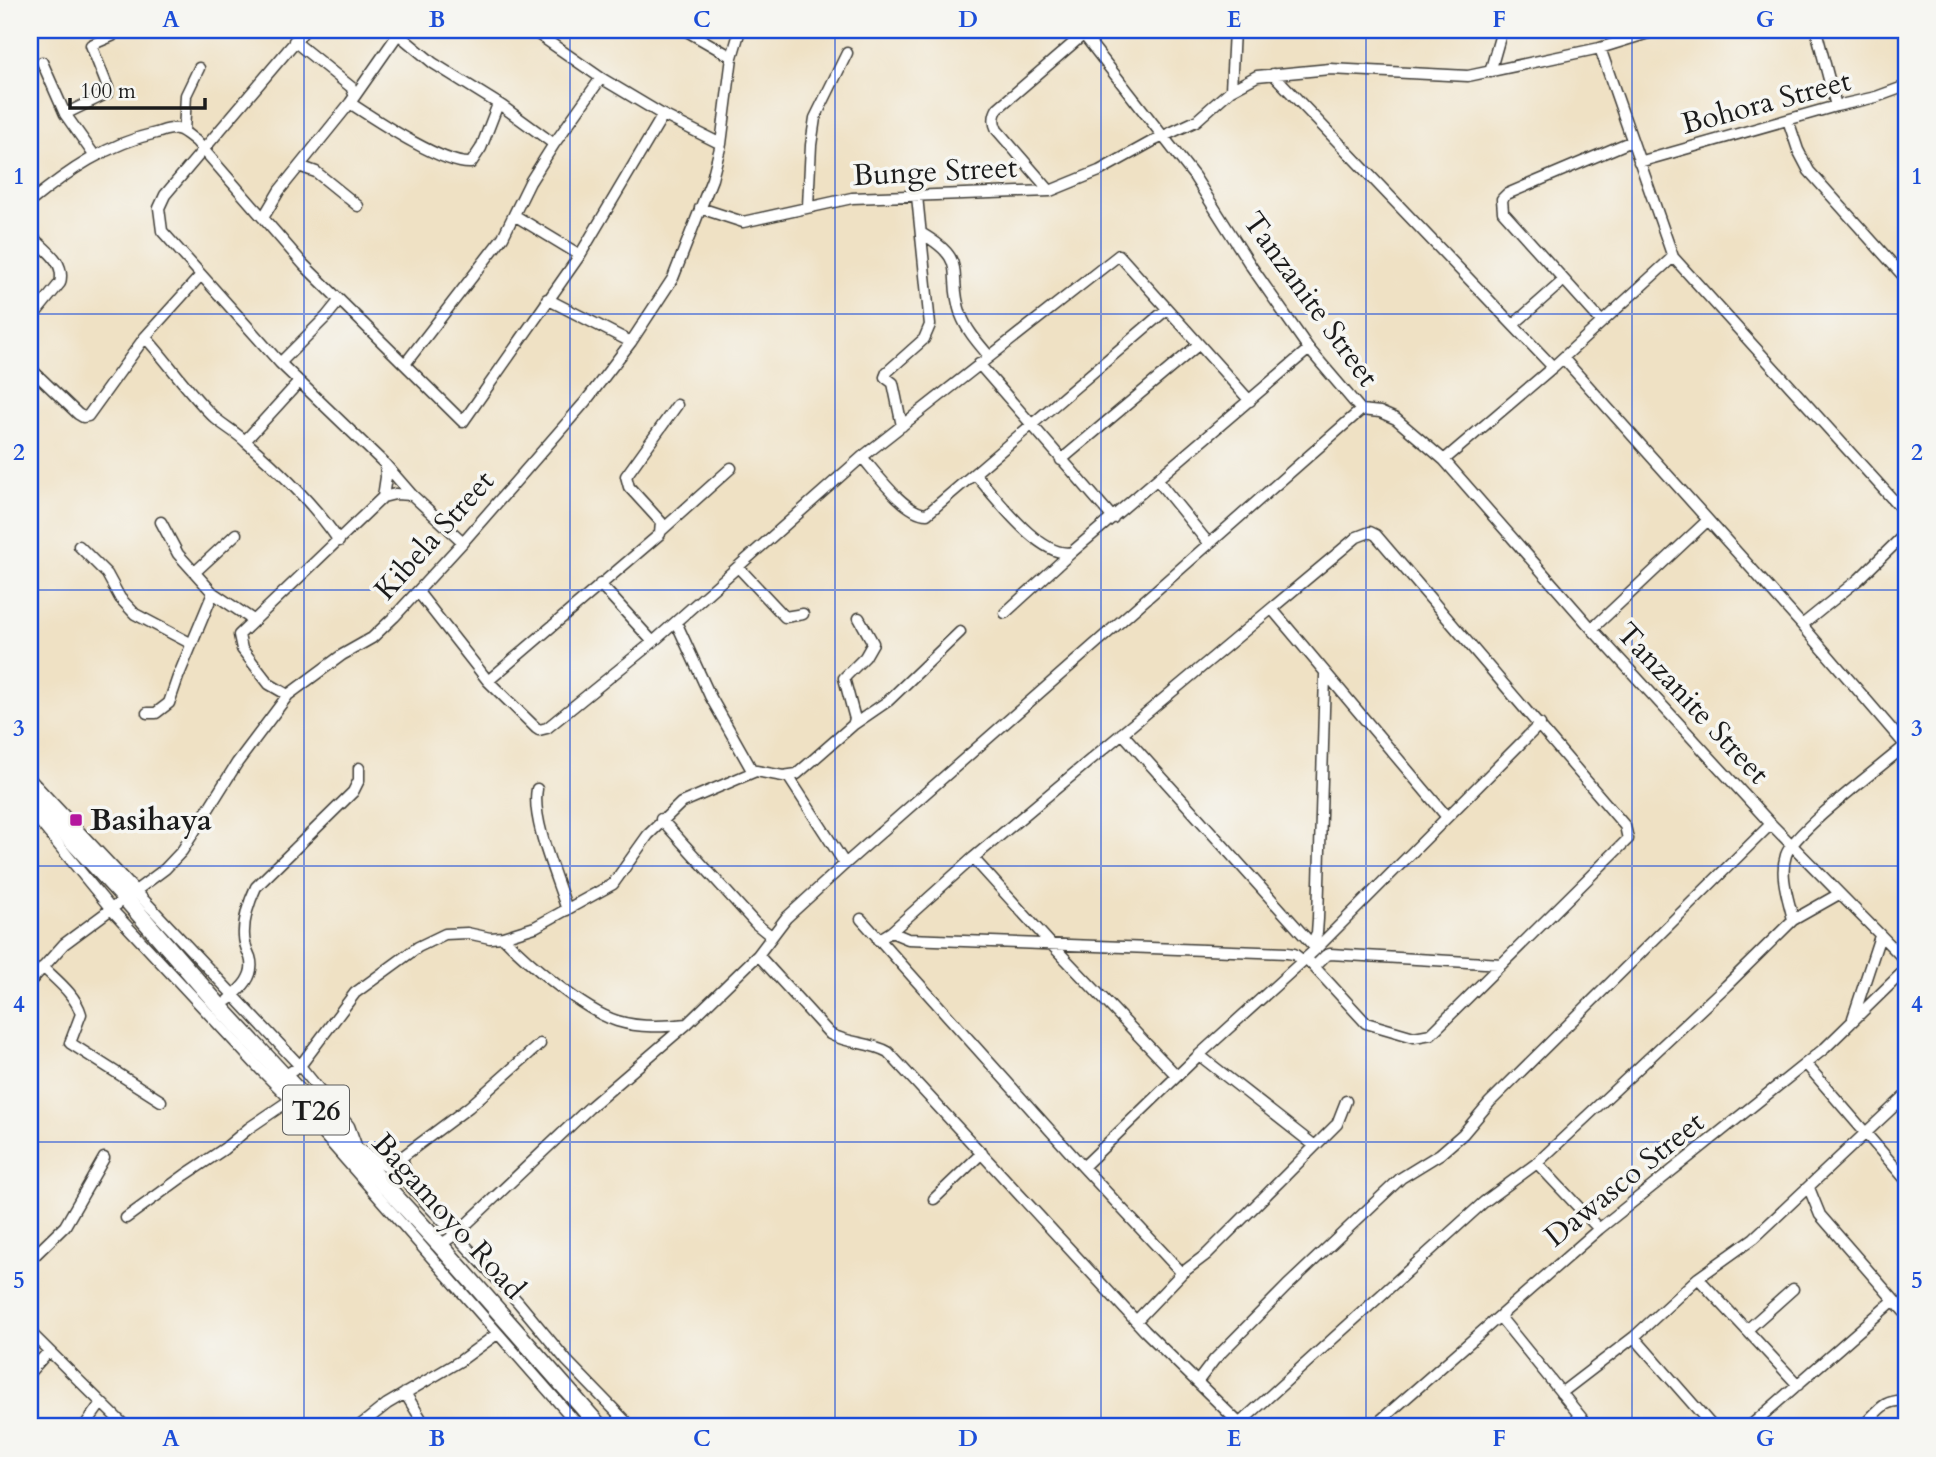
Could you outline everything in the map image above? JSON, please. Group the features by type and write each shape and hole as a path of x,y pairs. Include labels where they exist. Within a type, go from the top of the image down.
{"highway":[{"name":"Bagamoyo Road","path":"30,795 131,895 226,1002 284,1076 296,1096 355,1149 600,1427"}],"street":[{"path":"305,30 165,195 159,208 162,232 280,363 463,542"},
{"path":"685,30 733,57"},
{"name":"Kibela Street","path":"30,982 64,944 165,869 182,850 220,788 288,695 342,655 372,638 418,592 585,402 631,342 673,278 712,179 721,144 733,57 740,30"},
{"path":"1231,90 1234,30"},
{"path":"1490,72 1502,30"},
{"path":"1164,135 1205,116 1231,90 1257,76 1356,69 1468,76 1600,48 1658,30"},
{"path":"1816,30 1836,106"},
{"path":"537,31 601,78 663,115 721,144"},
{"path":"263,218 279,191 400,32 433,63 554,144"},
{"path":"1051,191 997,130 993,119 998,108 1082,32"},
{"name":"Tanzanite Street","path":"1082,32 1194,176 1251,266 1309,349 1361,410 1380,412 1396,419 1444,460 1592,629 1771,824 1906,961"},
{"path":"65,114 108,93 91,45 112,36"},
{"path":"294,41 351,87 352,98"},
{"path":"1600,48 1673,257 1906,514"},
{"path":"808,206 811,145 816,118 847,53"},
{"path":"42,62 65,114 94,155"},
{"path":"184,132 186,96 199,68"},
{"path":"1273,74 1553,367"},
{"path":"405,363 503,237 530,182 601,78"},
{"name":"Bohora Street","path":"1639,163 1876,97 1906,86"},
{"path":"352,98 416,142 461,164 471,163 481,148 498,104"},
{"path":"30,202 94,155 139,136 177,129 184,132 203,149 339,301 463,422 580,255 663,115"},
{"path":"1788,120 1809,171 1906,279"},
{"name":"Bunge Street","path":"700,208 743,222 852,198 1051,191 1099,171 1164,135"},
{"path":"1602,323 1503,212 1502,198 1632,141"},
{"path":"299,166 317,172 358,206"},
{"path":"902,426 893,383 885,377 887,372 924,339 930,325 918,196"},
{"path":"514,215 580,255"},
{"path":"921,233 949,252 954,264 961,314 971,333 989,356"},
{"path":"30,235 57,261 62,276 60,283 30,320"},
{"path":"418,592 488,681 536,728 542,730 653,642 862,457 1119,255 1250,401"},
{"path":"1444,460 1553,367 1673,257"},
{"path":"30,368 78,414 86,417 91,414 145,337 201,275"},
{"path":"1513,325 1564,280"},
{"path":"547,299 631,342"},
{"path":"280,363 339,301"},
{"path":"862,457 913,511 927,514 1167,309"},
{"path":"145,337 170,364 191,393 217,419 245,441 322,517 339,541"},
{"path":"1061,460 1198,345"},
{"path":"1005,613 1309,349"},
{"path":"1563,358 1802,625 1906,746 1791,844 1786,855 1784,873 1793,920"},
{"path":"979,364 1029,425 1113,518"},
{"path":"245,441 299,382"},
{"path":"662,530 659,518 629,487 626,476 677,405"},
{"path":"440,1245 456,1234 589,1108 687,1024 758,955 786,918 845,864 1361,410"},
{"path":"383,497 385,464"},
{"path":"488,681 731,468"},
{"path":"975,474 1037,541 1060,553 1077,548"},
{"path":"1158,481 1209,544"},
{"path":"288,695 269,684 239,645 239,635 383,497 395,494 412,495"},
{"path":"1592,629 1707,521"},
{"path":"161,522 178,554 213,593 253,621"},
{"path":"878,940 891,932 973,858 1357,537 1370,532 1376,535 1626,826 1628,839 1431,1034 1414,1037 1366,1023 1314,967 1294,954 908,939 891,932"},
{"path":"1802,625 1858,579 1906,533"},
{"path":"195,572 236,534"},
{"path":"79,546 107,574 120,598 135,614 192,644"},
{"path":"738,567 785,617 803,614"},
{"path":"600,584 653,642"},
{"path":"147,713 156,713 169,703 213,593"},
{"path":"1272,609 1447,817"},
{"path":"853,725 855,719 844,678 865,657 873,643 859,618"},
{"path":"676,622 710,696 753,772"},
{"path":"284,1076 300,1066 355,993 418,947 444,934 467,933 490,938 503,937 535,927 613,884 661,819 681,803 753,772 788,776 797,774 853,725 888,701 960,632"},
{"path":"1314,946 1318,919 1325,675"},
{"path":"1083,1167 1199,1055 1305,959 1314,946 1540,724"},
{"path":"1122,733 1314,946"},
{"path":"359,768 359,780 353,792 256,887 244,925 251,970 244,986 226,1002 300,1066 349,1126 355,1149 401,1175 518,1302 567,1361 631,1427"},
{"path":"788,776 845,864"},
{"path":"30,779 111,867 131,895"},
{"path":"537,789 536,812 567,910"},
{"path":"30,810 111,909 262,1071 296,1096 497,1334 580,1427"},
{"path":"661,819 755,923 771,936"},
{"path":"1198,1381 1205,1369 1238,1335 1394,1185 1440,1154 1463,1134 1490,1102 1771,824"},
{"path":"973,858 1177,1076"},
{"path":"758,955 830,1034 839,1039 888,1052 1136,1321 1242,1425 1484,1202 1536,1163 1793,920 1839,894"},
{"path":"861,919 1083,1167 1182,1273"},
{"path":"1852,1022 1880,936"},
{"path":"503,937 548,978 578,1000 615,1021 645,1027 687,1024"},
{"path":"1314,967 1330,954 1502,964"},
{"path":"43,967 73,996 80,1009 81,1014 70,1042 161,1101"},
{"name":"Dawasco Street","path":"1373,1427 1599,1229 1806,1064 1906,969"},
{"path":"401,1175 405,1169 402,1157 470,1107 540,1044"},
{"path":"1199,1055 1315,1146"},
{"path":"1806,1064 1906,1180"},
{"path":"1562,1393 1634,1337 1698,1278 1754,1238 1906,1095"},
{"path":"126,1218 296,1096"},
{"path":"1136,1321 1337,1124 1346,1101"},
{"path":"934,1199 982,1153"},
{"path":"30,1259 65,1226 104,1158"},
{"path":"1536,1163 1599,1229"},
{"path":"1809,1188 1820,1215 1906,1314"},
{"path":"1698,1278 1798,1385"},
{"path":"1748,1329 1793,1289"},
{"path":"1749,1427 1893,1301"},
{"path":"1500,1317 1589,1427"},
{"path":"30,1332 126,1427"},
{"path":"358,1427 379,1410 460,1361 497,1334"},
{"path":"1634,1337 1713,1427"},
{"path":"30,1373 49,1351"},
{"path":"405,1393 426,1427"},
{"path":"1862,1427 1882,1405 1893,1401 1906,1402"},
{"path":"84,1427 101,1404"}],"place":[{"name":"Basihaya","path":"76,820"}]}
